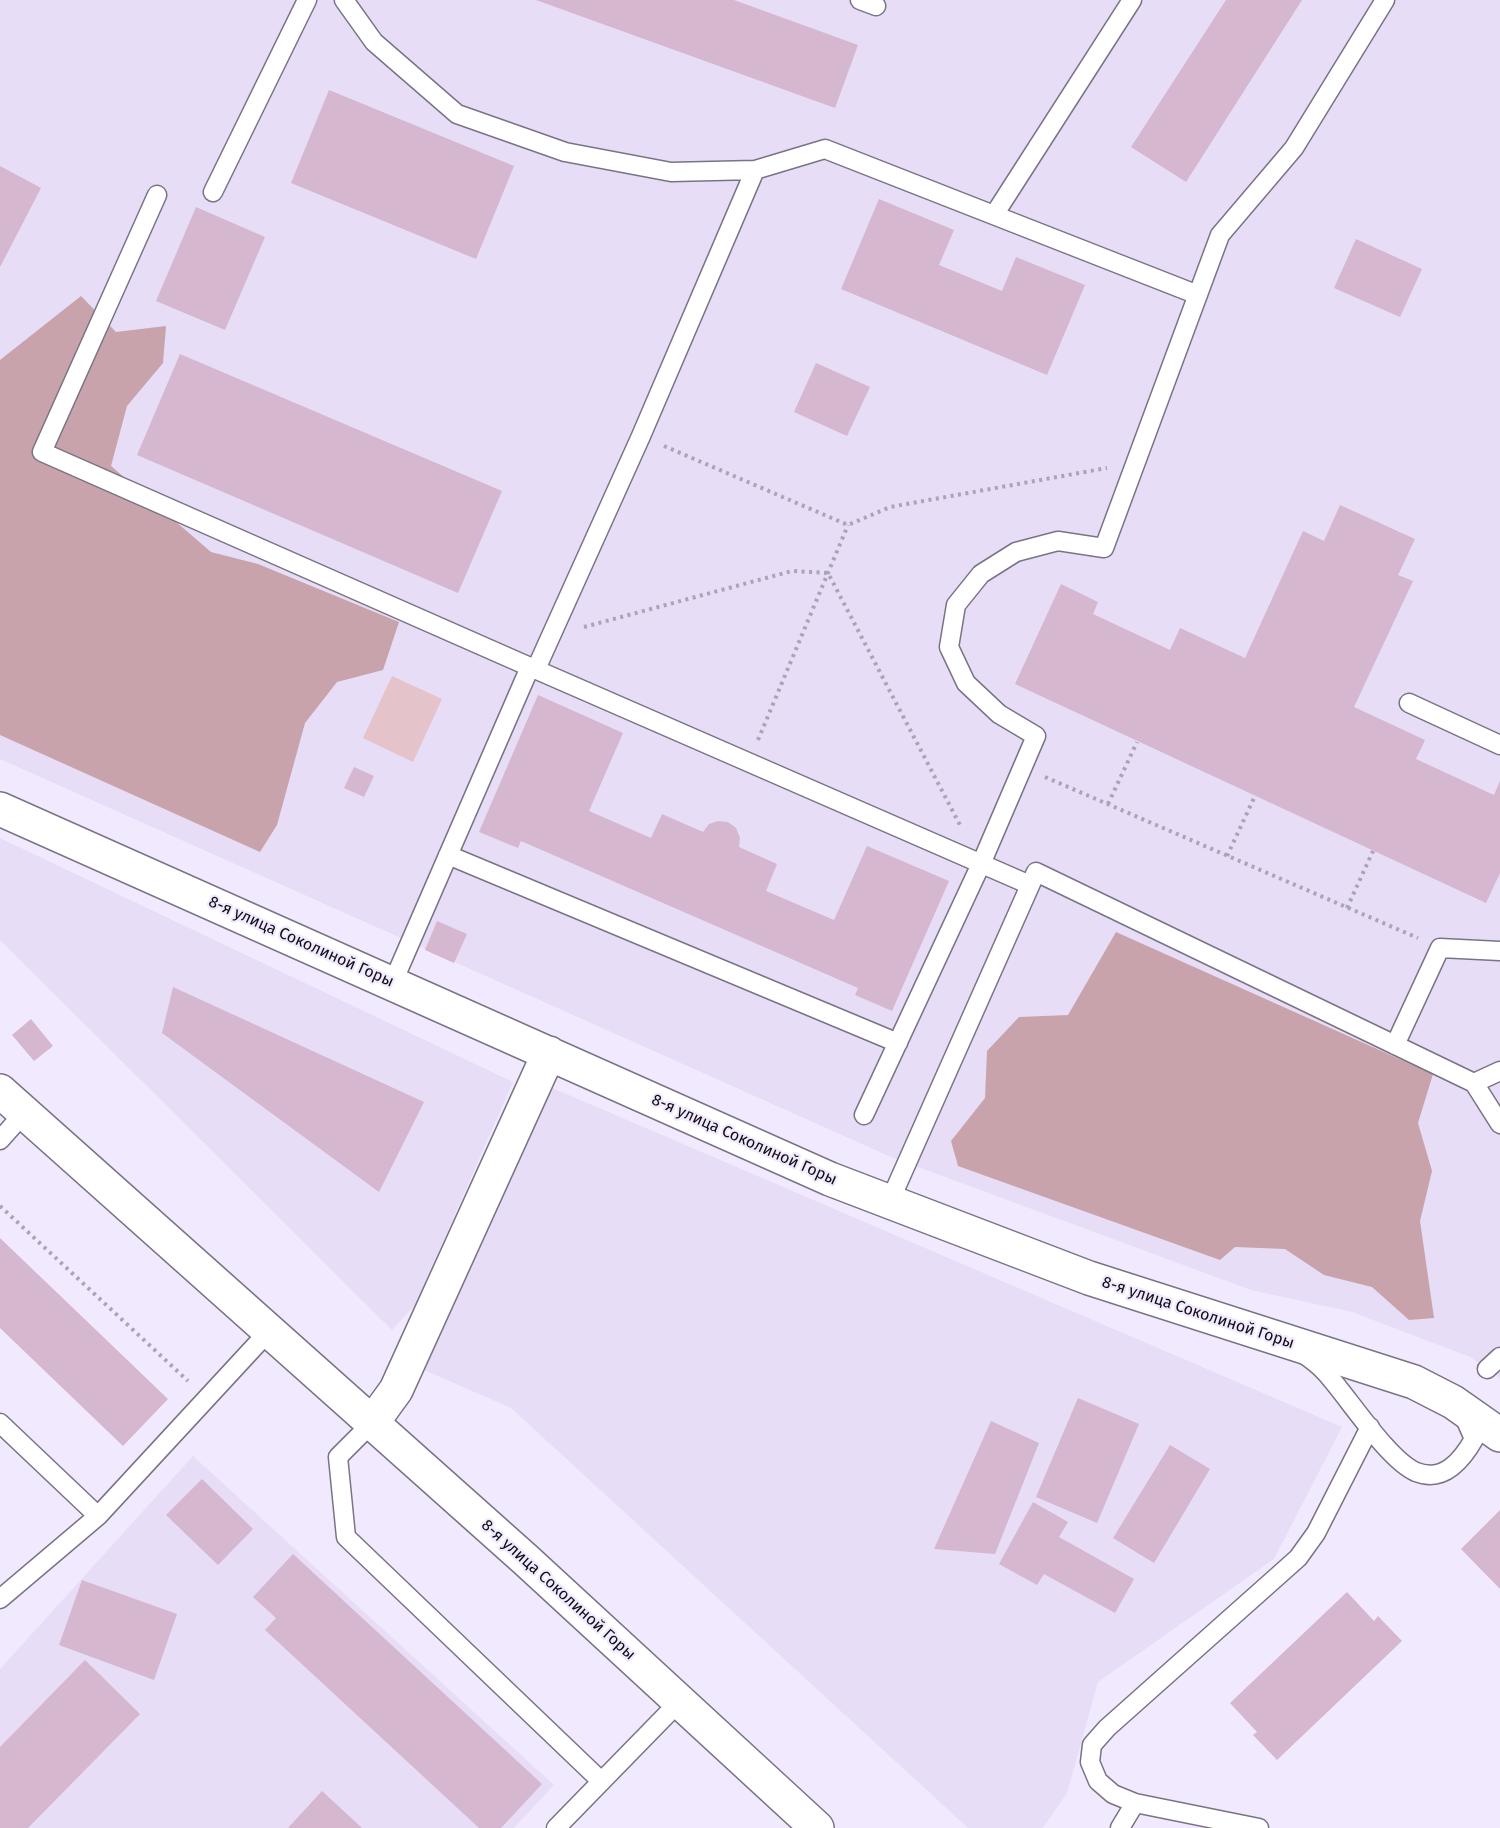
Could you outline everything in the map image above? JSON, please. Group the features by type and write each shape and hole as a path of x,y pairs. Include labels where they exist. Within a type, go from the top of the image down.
{"street":[{"name":"8-я улица Соколиной Горы","path":"0,809 393,982 830,1179 1089,1278 1414,1382 1453,1402 1500,1435"},
{"path":"372,1423 396,1390 549,1053"},
{"name":"8-я улица Соколиной Горы","path":"0,1091 372,1423 817,1828"}],"lane":[{"path":"213,192 307,0"},
{"path":"344,0 374,42 457,114 565,152 671,172 755,170 825,150 1198,295"},
{"path":"994,215 1132,0"},
{"path":"864,1115 981,864 1036,736 999,714 966,683 949,647 956,605 981,574 1016,552 1058,541 1104,548 1220,235 1294,148 1385,0"},
{"path":"393,982 448,855 641,436 755,170"},
{"path":"157,195 42,452 1030,885"},
{"path":"1409,703 1500,745"},
{"path":"448,855 898,1043"},
{"path":"889,1203 1036,872 1474,1083 1500,1124"},
{"path":"1395,1045 1440,948 1500,951"},
{"path":"1474,1083 1500,1071"},
{"path":"0,1140 24,1113"},
{"path":"0,1599 98,1516 269,1331"},
{"path":"1281,1339 1302,1352 1325,1371 1397,1457 1416,1472 1435,1474 1451,1468 1465,1455 1474,1438 1468,1420 1453,1402"},
{"path":"0,1423 98,1516"},
{"path":"372,1423 338,1457 345,1537 600,1780"},
{"path":"1259,1828 1135,1803 1113,1794 1098,1781 1090,1762 1092,1746 1107,1728 1298,1558 1316,1533 1370,1427"},
{"path":"556,1828 600,1780 680,1701"},
{"path":"1120,1828 1135,1803"}],"path":[{"path":"641,436 848,525"},
{"path":"748,762 848,525 890,507 1136,463"},
{"path":"551,635 792,571 828,573"},
{"path":"828,573 981,864"},
{"path":"1108,804 1137,742"},
{"path":"1023,767 1440,948"},
{"path":"1227,856 1255,796"},
{"path":"1347,908 1373,851"},
{"path":"0,1206 206,1398"}],"shaded area":[{"path":"0,0 1500,0 1500,1378 1470,1357 1352,1312 1251,1290 891,1157 0,759"},
{"path":"81,296 116,332 166,326 163,363 127,406 111,466 211,552 258,564 399,622 383,670 337,682 305,723 277,825 260,852 0,735 0,360"},
{"path":"392,676 442,699 413,762 363,738"},
{"path":"0,838 513,1082 415,1305 392,1330 0,940"},
{"path":"1116,932 1433,1074 1418,1123 1432,1171 1420,1221 1434,1318 1409,1320 1372,1287 1324,1275 1285,1249 1235,1247 1220,1260 958,1166 951,1141 985,1098 987,1051 1019,1017 1068,1015"},
{"path":"548,1086 1342,1427 1274,1559 1098,1682 1067,1793 1043,1828 968,1828 511,1408 424,1370"},
{"path":"193,1456 554,1785 514,1828 0,1828 0,1669"}],"building":[{"path":"536,0 734,0 858,45 835,108"},
{"path":"1226,0 1302,0 1186,182 1131,147"},
{"path":"329,90 514,166 476,259 291,183"},
{"path":"0,166 41,188 0,267"},
{"path":"879,199 954,230 939,265 1002,291 1016,257 1085,285 1047,375 841,289"},
{"path":"196,207 265,237 225,330 156,301"},
{"path":"1356,239 1422,269 1400,317 1334,288"},
{"path":"180,354 502,491 458,593 137,455"},
{"path":"816,363 870,387 847,436 794,412"},
{"path":"1340,505 1415,539 1398,575 1413,581 1354,707 1425,740 1416,759 1494,795 1500,781 1500,873 1486,903 1015,684 1061,584 1098,602 1093,614 1170,650 1180,628 1245,658 1303,531 1324,541"},
{"path":"538,695 623,733 589,811 651,838 662,814 703,832 709,824 718,821 728,822 736,828 740,838 739,847 777,864 766,891 834,920 867,846 949,881 892,1011 855,995 858,988 521,841 518,848 479,832"},
{"path":"354,767 374,776 364,797 344,788"},
{"path":"437,921 467,934 454,963 425,950"},
{"path":"173,987 424,1102 379,1192 162,1033"},
{"path":"31,1019 53,1046 34,1061 12,1035"},
{"path":"0,1238 168,1399 123,1446 0,1328"},
{"path":"1078,1398 1139,1424 1097,1523 1036,1497"},
{"path":"991,1421 1039,1443 995,1554 934,1549"},
{"path":"1170,1445 1210,1469 1154,1563 1113,1538"},
{"path":"202,1479 253,1529 218,1565 166,1515"},
{"path":"1033,1502 1068,1522 1059,1537 1134,1579 1115,1613 1044,1574 1037,1585 999,1564"},
{"path":"1500,1510 1500,1589 1461,1549"},
{"path":"293,1554 542,1784 501,1828 479,1828 265,1630 276,1618 253,1597"},
{"path":"82,1580 177,1614 154,1680 59,1645"},
{"path":"1347,1592 1374,1621 1378,1616 1402,1641 1277,1760 1253,1735 1257,1732 1230,1703"},
{"path":"85,1660 140,1714 28,1828 0,1828 0,1747"},
{"path":"322,1791 362,1828 288,1828"}]}
